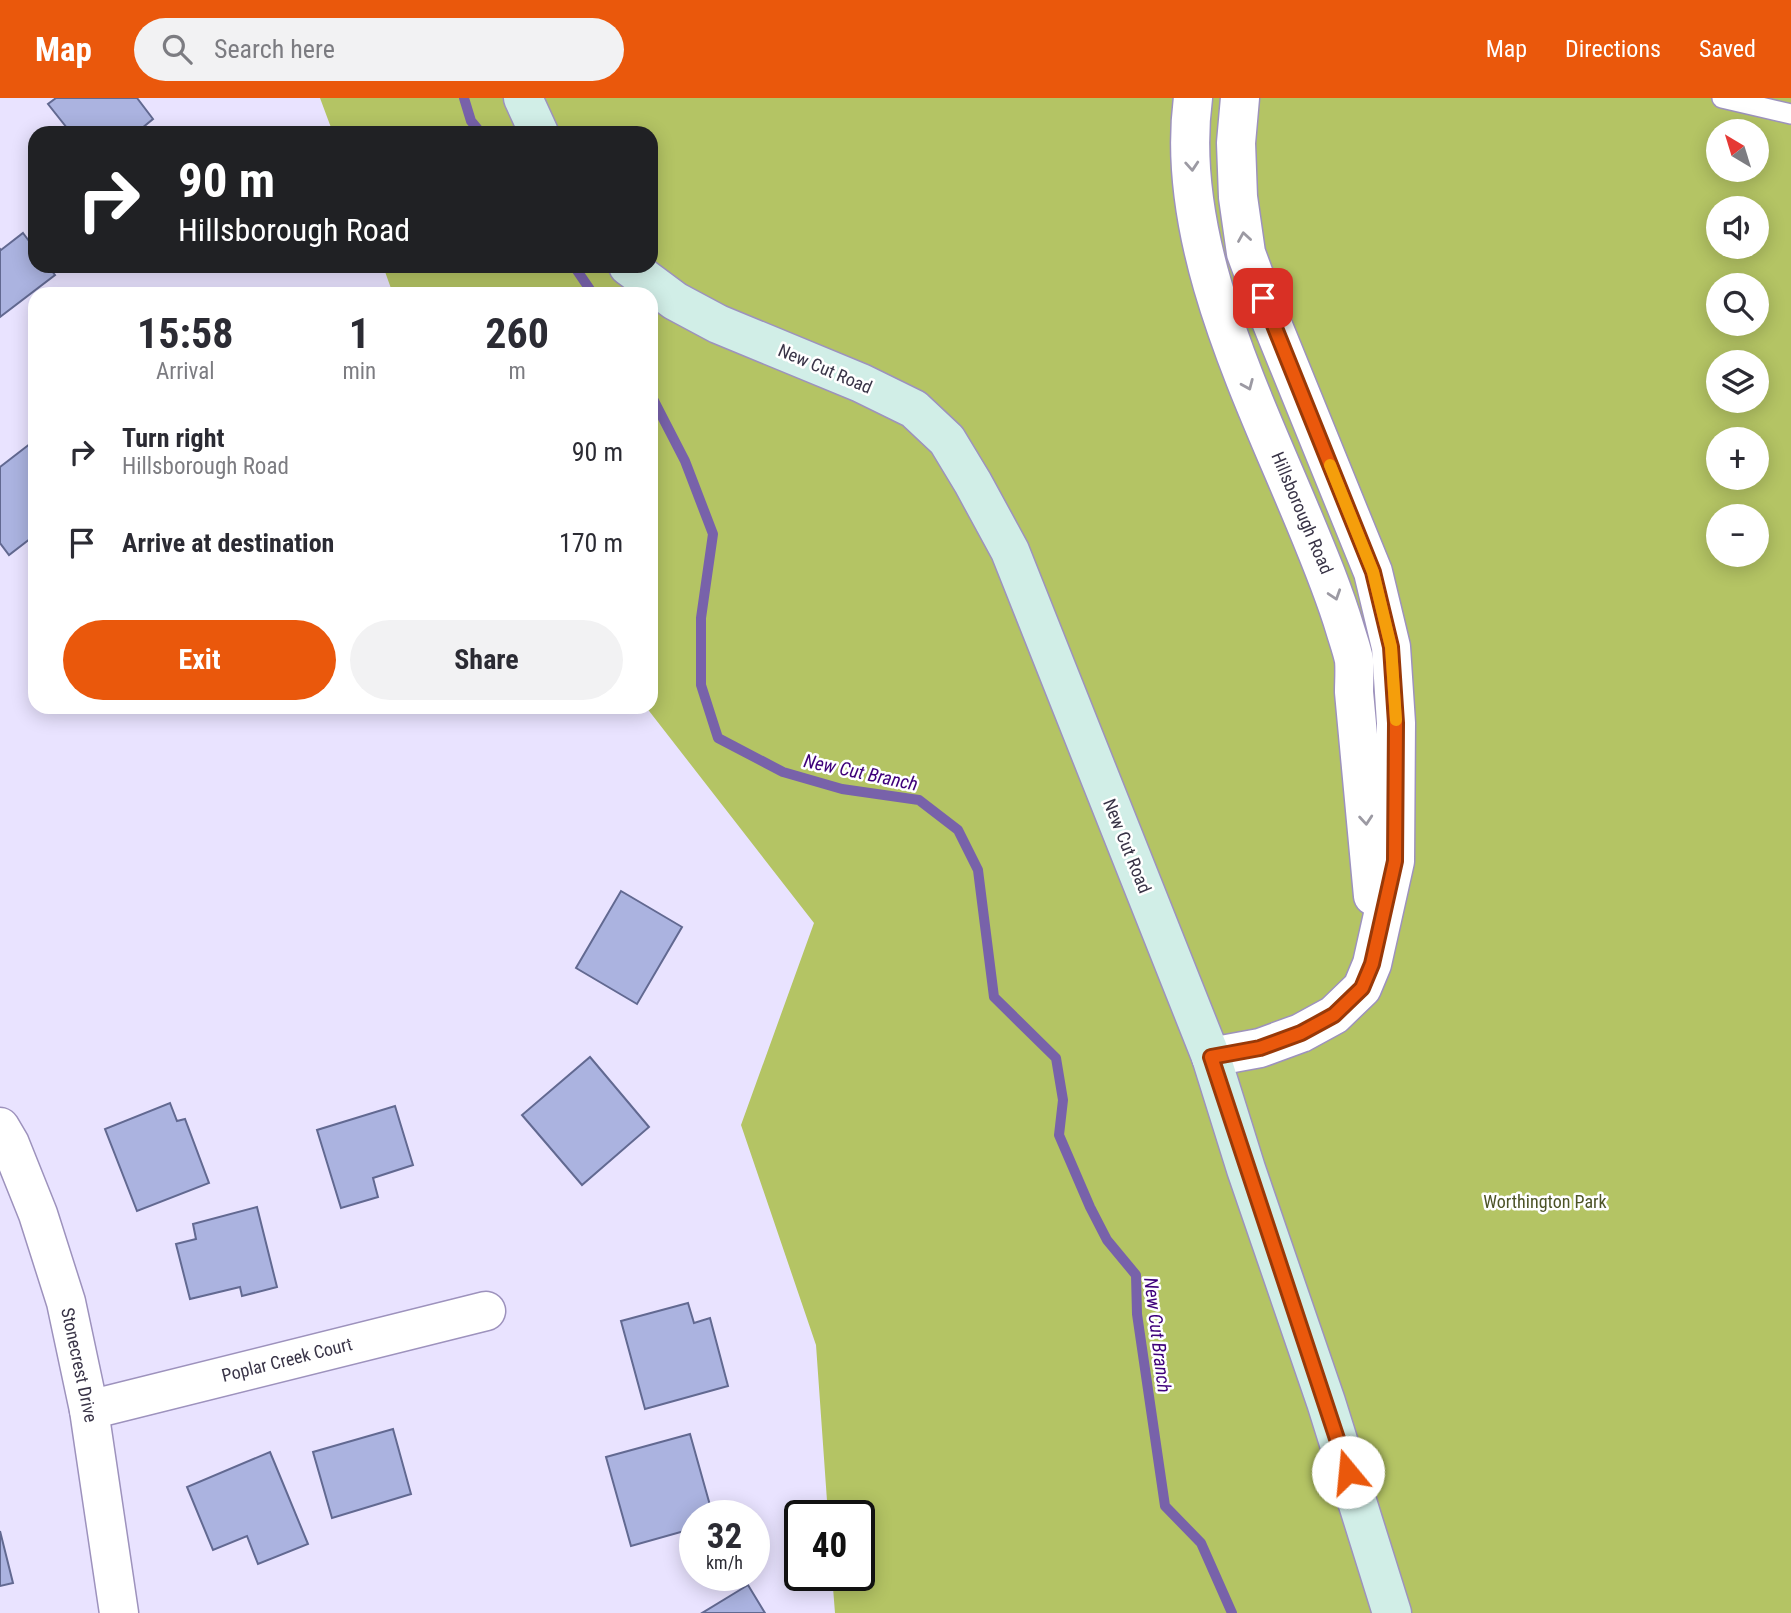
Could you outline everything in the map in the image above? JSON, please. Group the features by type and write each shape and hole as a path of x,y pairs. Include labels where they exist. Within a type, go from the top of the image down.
{"street":[{"path":"523,98 536,126"},
{"name":"Hillsborough Road","path":"1193,98 1190,144 1194,196 1206,263 1228,337 1334,592 1354,660 1354,692 1377,938"},
{"name":"Hillsborough Road","path":"1211,1057 1260,1048 1301,1033 1334,1015 1362,988 1372,964 1395,861 1396,723 1391,647 1373,572 1246,253 1238,197 1236,143 1240,98"},
{"name":"New Cut Road","path":"637,273 656,287"},
{"name":"New Cut Road","path":"658,288 675,301 718,324 861,383 914,409 947,440 973,483 1010,551 1211,1057 1326,1402 1392,1613"},
{"name":"Stonecrest Drive","path":"0,1127 10,1144 38,1214 66,1302 89,1410 119,1613"},
{"name":"Poplar Creek Court","path":"89,1410 486,1311"}],"lane":[{"path":"1722,98 1791,114"}],"green space":[{"name":"Worthington Park","path":"320,98 1791,98 1791,1613 835,1613 833,1591 875,1591 875,1500 827,1500 816,1345 741,1125 814,923 651,714 658,714 658,287 390,287 386,273 658,273 658,126 330,126"}],"building":[{"path":"56,98 137,98 153,119 144,126 65,126 48,104"},
{"path":"23,233 28,240 28,273 55,275 39,287 28,287 28,296 0,317 0,249"},
{"path":"28,445 28,540 9,555 0,543 0,467"},
{"path":"621,891 682,927 637,1004 576,968"},
{"path":"590,1057 649,1127 582,1185 522,1115"},
{"path":"170,1103 177,1121 185,1119 209,1183 137,1211 105,1129"},
{"path":"395,1106 413,1165 373,1178 378,1197 341,1208 317,1130"},
{"path":"257,1207 277,1287 242,1296 240,1287 190,1299 176,1244 196,1239 193,1224"},
{"path":"688,1303 694,1323 710,1318 728,1386 645,1409 621,1321"},
{"path":"393,1429 411,1494 332,1518 313,1452"},
{"path":"690,1434 709,1500 679,1500 679,1532 631,1546 606,1457"},
{"path":"270,1452 308,1544 258,1564 247,1536 213,1550 187,1487"},
{"path":"0,1531 13,1583 0,1586"},
{"path":"738,1591 752,1591 765,1613 702,1613"}],"waterway":[{"name":"New Cut Branch","path":"464,98 475,126"},
{"name":"New Cut Branch","path":"579,273 588,287"},
{"name":"New Cut Branch","path":"658,409 685,461 713,534 701,618 701,685 718,738 783,772 842,789 919,800 958,830 978,870 994,997 1056,1058 1063,1100 1059,1135 1107,1240 1136,1275 1137,1314 1165,1506 1201,1543 1232,1613"}],"slow traffic":[{"path":"1330,465 1373,572 1391,647 1396,720"}],"route":[{"path":"1263,298 1373,572 1391,647 1396,723 1395,861 1372,964 1362,988 1334,1015 1301,1033 1260,1048 1211,1057 1348,1472"}]}
